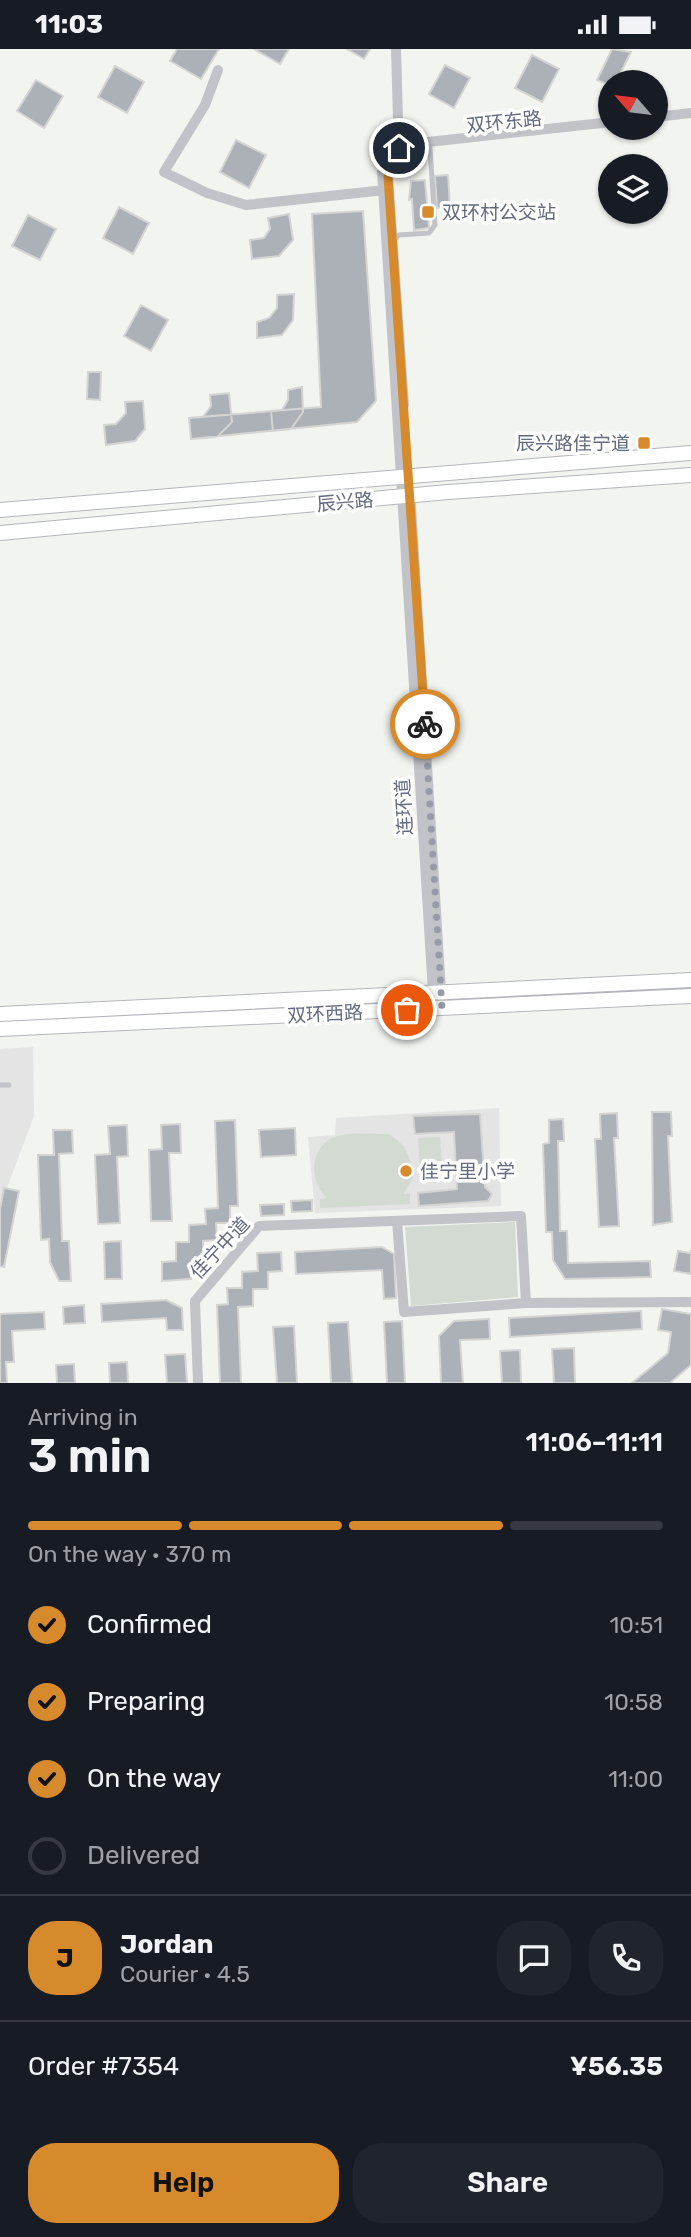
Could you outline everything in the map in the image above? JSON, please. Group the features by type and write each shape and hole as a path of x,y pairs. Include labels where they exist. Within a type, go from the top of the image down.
{"main road":[{"name":"辰兴路","path":"0,510 691,453"},
{"name":"辰兴路","path":"0,533 407,496 691,475"},
{"name":"双环西路","path":"0,1014 691,980"},
{"name":"双环西路","path":"0,1029 691,996"}],"street":[{"path":"396,49 399,151 384,163 406,477"},
{"path":"218,70 205,106 164,172 215,196 246,205 386,190"},
{"path":"668,116 691,114"},
{"path":"668,122 691,119"},
{"name":"双环东路","path":"399,151 427,145 598,125"},
{"name":"双环东路","path":"427,145 598,129"},
{"name":"连环道","path":"386,190 393,243 438,1008"},
{"name":"佳宁中道","path":"198,1383 195,1301 260,1226 522,1216 526,1303"},
{"path":"397,1221 404,1312 526,1303 691,1302"}],"lane":[{"path":"393,243 399,235 427,233 435,225 427,145"},
{"path":"0,1085 9,1085"}],"shaded area":[{"path":"33,1047 34,1116 0,1206 0,1049"},
{"name":"佳宁里小学","path":"499,1108 501,1206 315,1213 308,1137 335,1135 336,1118"},
{"path":"388,1134 400,1142 409,1157 413,1178 403,1194 410,1194 410,1204 320,1208 320,1199 327,1198 314,1173 314,1164 321,1147 338,1136"},
{"path":"440,1137 443,1180 421,1182 418,1138"},
{"path":"515,1222 518,1297 411,1306 405,1227"}],"building":[{"path":"177,49 219,49 201,79 170,61"},
{"path":"254,49 289,49 280,64"},
{"path":"347,49 370,49 364,59"},
{"path":"612,49 631,52 622,70 602,70"},
{"path":"532,55 559,69 542,102 515,88"},
{"path":"445,65 470,78 454,108 429,94"},
{"path":"115,66 144,82 127,113 98,97"},
{"path":"36,80 63,96 44,128 17,111"},
{"path":"236,140 266,155 249,188 220,172"},
{"path":"448,175 450,207 437,208 435,176"},
{"path":"425,180 429,228 414,230 412,199 409,200 411,181"},
{"path":"119,207 149,223 133,254 103,238"},
{"path":"363,211 376,401 357,422 191,439 189,418 321,407 312,214"},
{"path":"289,214 293,240 279,256 252,259 250,240 264,238 270,229 268,218"},
{"path":"28,215 56,229 40,260 12,246"},
{"path":"294,294 293,320 282,335 257,338 257,322 269,318 277,308 277,295"},
{"path":"141,305 168,320 151,351 124,336"},
{"path":"88,372 101,372 100,400 87,399"},
{"path":"302,387 303,412 291,429 273,431 271,411 282,410 288,400 288,390"},
{"path":"229,393 232,422 217,437 191,439 189,418 203,417 211,406 210,395"},
{"path":"143,401 145,429 135,441 106,445 104,425 116,424 126,413 125,402"},
{"path":"652,1112 671,1112 672,1136 668,1136 672,1222 653,1225"},
{"path":"617,1113 618,1138 614,1138 619,1226 599,1227 595,1139 601,1139 600,1114"},
{"path":"480,1114 485,1187 492,1194 488,1201 419,1206 418,1193 457,1189 454,1132 415,1134 413,1116"},
{"path":"563,1119 564,1141 558,1141 560,1231 567,1231 568,1263 650,1261 651,1277 565,1279 553,1260 552,1232 546,1232 543,1144 549,1143 549,1120"},
{"path":"235,1120 238,1206 230,1206 230,1223 216,1223 217,1240 203,1241 204,1262 191,1263 191,1279 162,1281 162,1262 176,1261 176,1242 189,1242 189,1225 206,1224 205,1209 218,1208 215,1121"},
{"path":"180,1124 181,1153 169,1153 172,1221 151,1221 149,1150 162,1149 161,1125"},
{"path":"127,1125 128,1156 117,1157 120,1223 98,1224 95,1155 110,1154 108,1126"},
{"path":"295,1128 296,1155 261,1157 259,1130"},
{"path":"53,1130 72,1130 73,1153 59,1154 62,1241 69,1241 71,1281 59,1281 50,1262 49,1239 41,1240 38,1155 54,1155"},
{"path":"4,1188 19,1191 4,1267 0,1266 0,1209"},
{"path":"312,1200 312,1211 292,1212 291,1201"},
{"path":"284,1204 284,1215 261,1216 260,1205"},
{"path":"121,1241 122,1279 105,1279 104,1242"},
{"path":"382,1247 394,1254 396,1298 384,1299 382,1270 296,1274 295,1252"},
{"path":"691,1250 691,1274 674,1271 678,1251 690,1253"},
{"path":"281,1252 282,1271 268,1272 268,1289 253,1289 253,1306 238,1307 241,1383 220,1383 217,1305 228,1304 227,1288 242,1288 242,1272 258,1271 257,1253"},
{"path":"166,1300 182,1308 183,1330 167,1330 166,1318 102,1322 101,1304"},
{"path":"84,1305 85,1323 64,1324 63,1307"},
{"path":"662,1309 691,1314 691,1365 670,1383 632,1383 668,1353 671,1332 658,1330"},
{"path":"641,1311 642,1329 510,1337 509,1318"},
{"path":"44,1312 45,1329 12,1331 14,1362 6,1362 7,1383 0,1383 0,1314"},
{"path":"489,1319 490,1339 460,1340 463,1383 441,1383 439,1336 454,1321"},
{"path":"402,1321 405,1383 387,1383 384,1322"},
{"path":"348,1322 352,1383 331,1383 328,1323"},
{"path":"294,1326 297,1383 277,1383 273,1327"},
{"path":"574,1348 575,1383 554,1383 552,1349"},
{"path":"520,1350 521,1383 502,1383 500,1351"},
{"path":"185,1354 187,1383 167,1383 165,1355"},
{"path":"127,1362 128,1383 110,1383 109,1363"},
{"path":"74,1364 75,1383 57,1383 56,1365"}],"way so far":[{"path":"407,1010 442,1008 425,724"}],"place":[{"name":"双环村公交站","path":"428,212"},
{"name":"辰兴路佳宁道","path":"644,443"},
{"name":"佳宁里小学","path":"406,1171"}],"route":[{"path":"399,148 399,154 392,162 388,177 425,724"}]}
